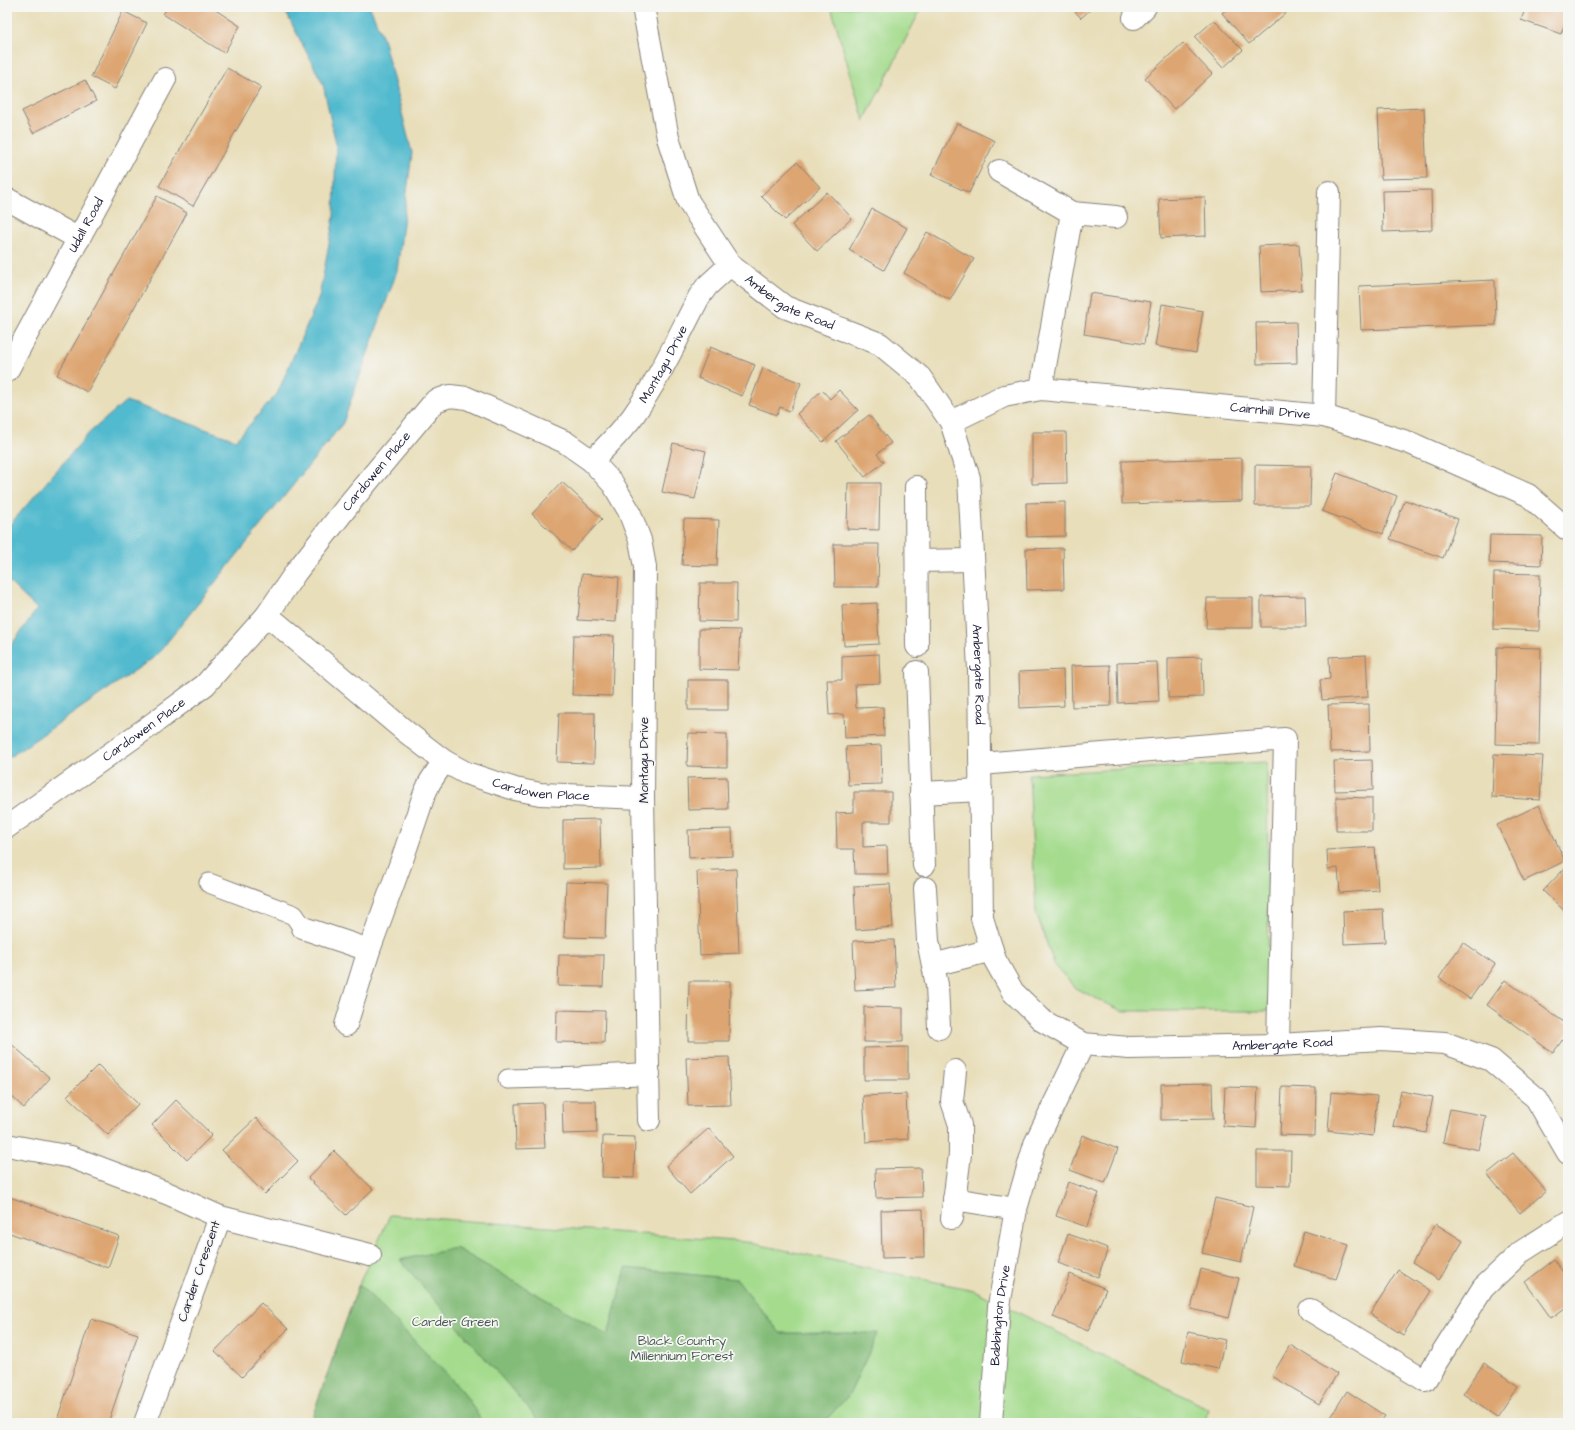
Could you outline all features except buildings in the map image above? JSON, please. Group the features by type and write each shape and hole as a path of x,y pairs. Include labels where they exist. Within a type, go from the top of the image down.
{"street":[{"name":"Ambergate Road","path":"643,7 668,138 688,201 730,265 785,307 880,344 920,377 951,422 969,478 979,670 982,918 995,960 1013,992 1043,1021 1083,1044 1129,1048 1278,1045 1381,1039 1444,1043 1492,1060 1536,1098 1568,1153"},
{"name":"Udall Road","path":"7,371 165,79"},
{"path":"999,171 1072,213 1116,217"},
{"path":"1324,416 1329,192"},
{"path":"7,199 79,239"},
{"path":"1041,389 1072,213"},
{"name":"Montagu Drive","path":"592,461 609,444 632,416 646,395 699,297 707,286 730,265"},
{"name":"Cairnhill Drive","path":"951,422 1004,396 1041,389 1324,416 1410,443 1528,495 1568,530"},
{"name":"Cardowen Place","path":"7,827 205,685 266,615 296,572 353,499 435,401 450,396 467,398 518,422"},
{"name":"Montagu Drive","path":"518,422 565,442 592,461 613,484 630,511 640,540 645,567 643,798 649,1120"},
{"path":"916,487 917,646"},
{"path":"917,561 973,560"},
{"name":"Cardowen Place","path":"266,615 444,761 466,773 488,781 540,794 643,798"},
{"path":"917,672 924,865"},
{"path":"981,764 1285,739 1278,1045"},
{"path":"346,1024 369,950 424,795 430,782 444,761"},
{"path":"921,793 981,790"},
{"path":"925,888 928,941 937,985 939,1028"},
{"path":"303,928 369,950"},
{"path":"933,965 992,950"},
{"name":"Babbington Drive","path":"991,1423 999,1306 1016,1209 1035,1144 1083,1044"},
{"path":"955,1071 952,1101 960,1125 960,1154 953,1209 1016,1209"},
{"path":"585,1076 648,1074"},
{"name":"Carder Crescent","path":"7,1145 71,1157 169,1194 220,1217 144,1423"},
{"path":"220,1217 370,1255"},
{"path":"1310,1310 1425,1380 1483,1288 1521,1252 1568,1222"}],"lane":[{"path":"209,883 294,915 303,928"},
{"path":"508,1079 585,1076"}],"green space":[{"path":"831,7 924,7 920,11 864,121"},
{"path":"1267,762 1269,1011 1122,1011 1075,988 1054,964 1036,912 1029,774"},
{"name":"Carder Green","path":"390,1215 746,1242 974,1290 1209,1409 1204,1423 310,1423 359,1284"},
{"name":"Black Country Millennium Forest","path":"456,1248 608,1335 626,1268 737,1279 780,1333 878,1333 849,1395 823,1423 541,1423 400,1260"},
{"path":"359,1284 462,1390 483,1423 310,1423"}],"water":[{"path":"283,7 370,7 383,38 412,153 397,271 343,423 156,656 7,759 7,651 37,609 7,580 7,528 89,433 126,401 236,440 277,394 319,297 334,217 336,144 323,84"}]}
